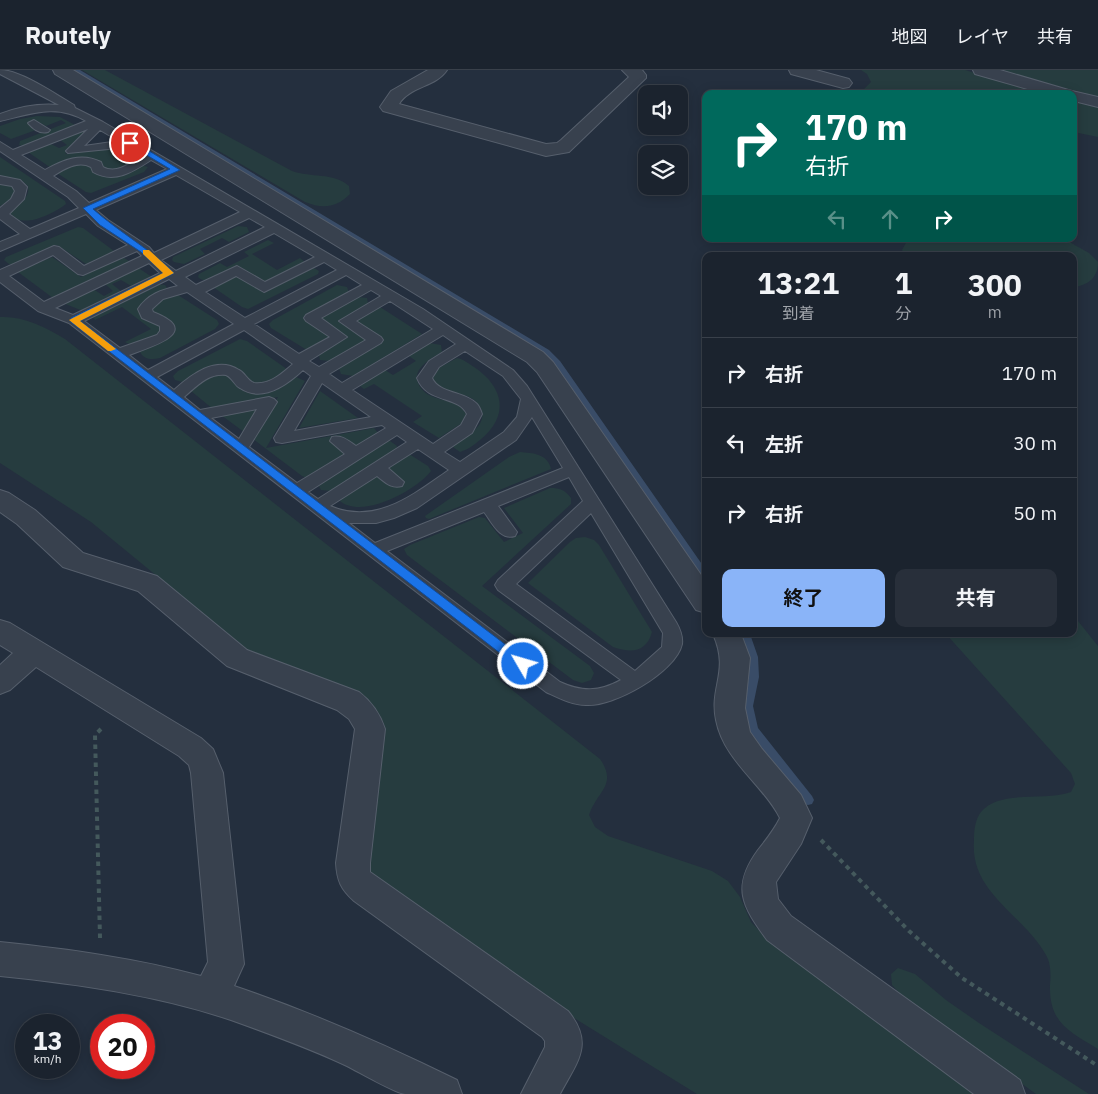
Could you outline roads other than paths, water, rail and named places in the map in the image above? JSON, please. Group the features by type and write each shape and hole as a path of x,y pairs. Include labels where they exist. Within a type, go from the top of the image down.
{"street":[{"path":"61,70 535,357 545,367 702,597"},
{"path":"411,70 434,74"},
{"path":"434,74 396,94 392,98 389,107 538,148 554,150 567,144 638,78 638,75 630,70"},
{"path":"797,70 843,82"},
{"path":"981,70 1051,90"},
{"path":"1077,97 1098,102"},
{"path":"0,499 26,517 73,560 147,583 237,658 348,701 359,708 366,718 370,730 353,863 354,879 374,896 555,1024 564,1035 563,1050 540,1094"},
{"path":"0,631 190,747 202,758 207,773 226,964 210,996"},
{"path":"728,637 736,657 736,674 730,704 731,719 736,734 791,806 796,818 793,828 763,868 758,882 759,898 766,914 779,928 1006,1094"},
{"path":"0,682 34,652"},
{"path":"0,960 39,962 93,970 181,987 250,1007 318,1033 388,1064 443,1094"}],"lane":[{"path":"0,70 38,89 390,296 508,373 520,386 674,635 674,643 670,651 622,691 594,699 579,698 565,694 545,681 74,320 43,308 0,275 54,250 83,271 137,246"},
{"path":"0,118 28,110 50,108 70,110 93,121"},
{"path":"4,149 93,121"},
{"path":"93,121 72,151 130,143"},
{"path":"48,134 62,122"},
{"path":"34,123 62,146"},
{"path":"4,149 72,194 103,223 137,246 172,275 460,470"},
{"path":"44,176 68,163 85,160 97,165 97,169 101,172 117,173 126,170 151,155"},
{"path":"1,245 176,170"},
{"path":"0,180 16,183 21,187 22,193 18,199 2,215 28,234"},
{"path":"43,308 249,213"},
{"path":"74,320 131,292 274,228"},
{"path":"118,354 162,338 167,332 167,326 163,321 148,315 145,310 148,304 159,296 193,289 237,270 264,288 324,257"},
{"path":"147,376 346,270"},
{"path":"118,282 131,292"},
{"path":"94,283 108,293"},
{"path":"175,398 200,376 220,370 230,371 237,375 246,386 266,388 277,384 300,362 340,337 311,318 371,285"},
{"path":"390,296 346,321 376,340 318,374 282,438 391,423"},
{"path":"341,390 443,329"},
{"path":"432,452 470,426 474,420 474,413 471,407 465,402 434,391 425,380 426,373 431,366 466,344"},
{"path":"318,507 330,514 346,518 380,517 397,512 510,436 524,418 528,399"},
{"path":"198,415 269,402 241,448"},
{"path":"297,491 356,454 391,423"},
{"path":"338,441 356,454"},
{"path":"318,507 418,442"},
{"path":"377,468 396,482"},
{"path":"374,550 572,470"},
{"path":"592,502 504,584 634,680"},
{"path":"487,504 509,532"}],"waterway":[{"path":"76,70 546,352 557,363 702,571"},
{"path":"746,637 753,657 754,677 748,706 753,730 808,800"}]}
